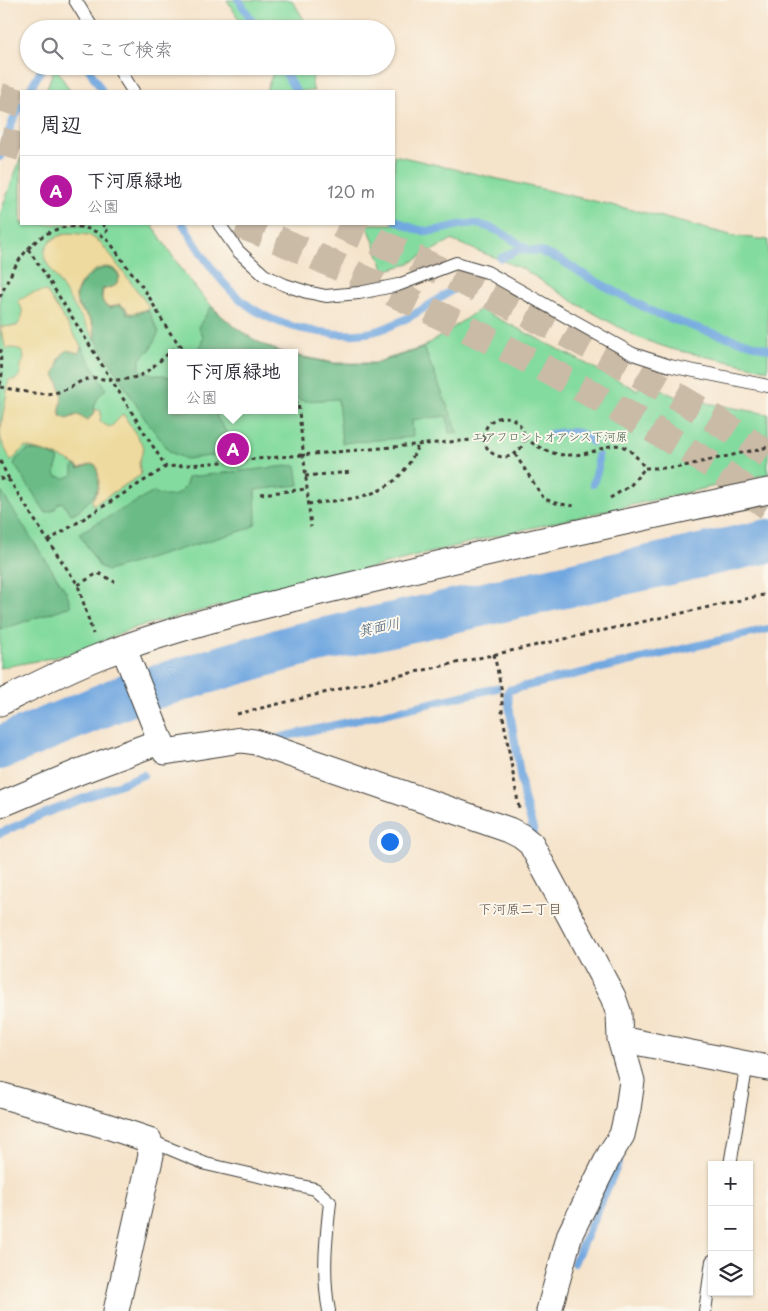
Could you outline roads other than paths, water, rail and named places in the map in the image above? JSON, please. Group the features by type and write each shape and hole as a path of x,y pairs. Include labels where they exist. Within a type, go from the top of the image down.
{"street":[{"path":"0,703 62,672 100,656 126,655 176,630 246,610 581,531 768,491"},
{"path":"126,655 165,752 241,740 255,742 515,832 531,844 613,997 619,1014 620,1039 632,1081 622,1134 570,1234 549,1311"},
{"path":"0,805 159,737"},
{"path":"620,1039 757,1066"},
{"path":"0,1095 149,1140 151,1155 116,1311"}],"lane":[{"path":"75,0 87,20"},
{"path":"123,75 132,90"},
{"path":"220,225 238,251 264,275 284,285 307,292 326,296 342,296 367,292 398,285 456,263 487,272 633,354 670,366 768,386"},
{"path":"731,1161 757,1066"},
{"path":"149,1140 206,1164 315,1189 325,1196 330,1202 325,1254 325,1292 329,1311"},
{"path":"705,1311 708,1290"}],"waterway":[{"path":"239,0 251,20"},
{"path":"30,90 38,75"},
{"path":"92,75 101,90"},
{"path":"286,75 295,90"},
{"path":"0,157 13,120 20,107"},
{"path":"395,220 411,228 425,231 463,224 482,225 489,227 527,249"},
{"path":"184,225 209,264 237,297 272,320 294,327 343,334 373,332 411,316 460,285"},
{"path":"501,258 518,250 539,251 559,259 655,313 703,330 768,349"},
{"path":"550,434 578,433 592,442"},
{"path":"593,484 598,468 598,456"},
{"name":"箕面川","path":"0,748 128,695 295,646 768,541"},
{"path":"534,832 524,799 507,693 509,690 768,629"},
{"path":"274,739 497,688"},
{"path":"0,833 143,775"},
{"path":"574,1263 619,1162"}],"tunnel":[{"path":"0,97 20,103"},
{"path":"0,141 20,147"},
{"path":"241,225 363,278 563,378 678,444 723,473 768,506"},
{"path":"340,225 480,290 585,344 695,407 768,455"}],"place":[{"name":"下河原緑地","path":"233,449"}],"district":[{"name":"下河原二丁目","path":"520,909"}],"park label":[{"name":"エアフロントオアシス下河原","path":"550,437"}]}
